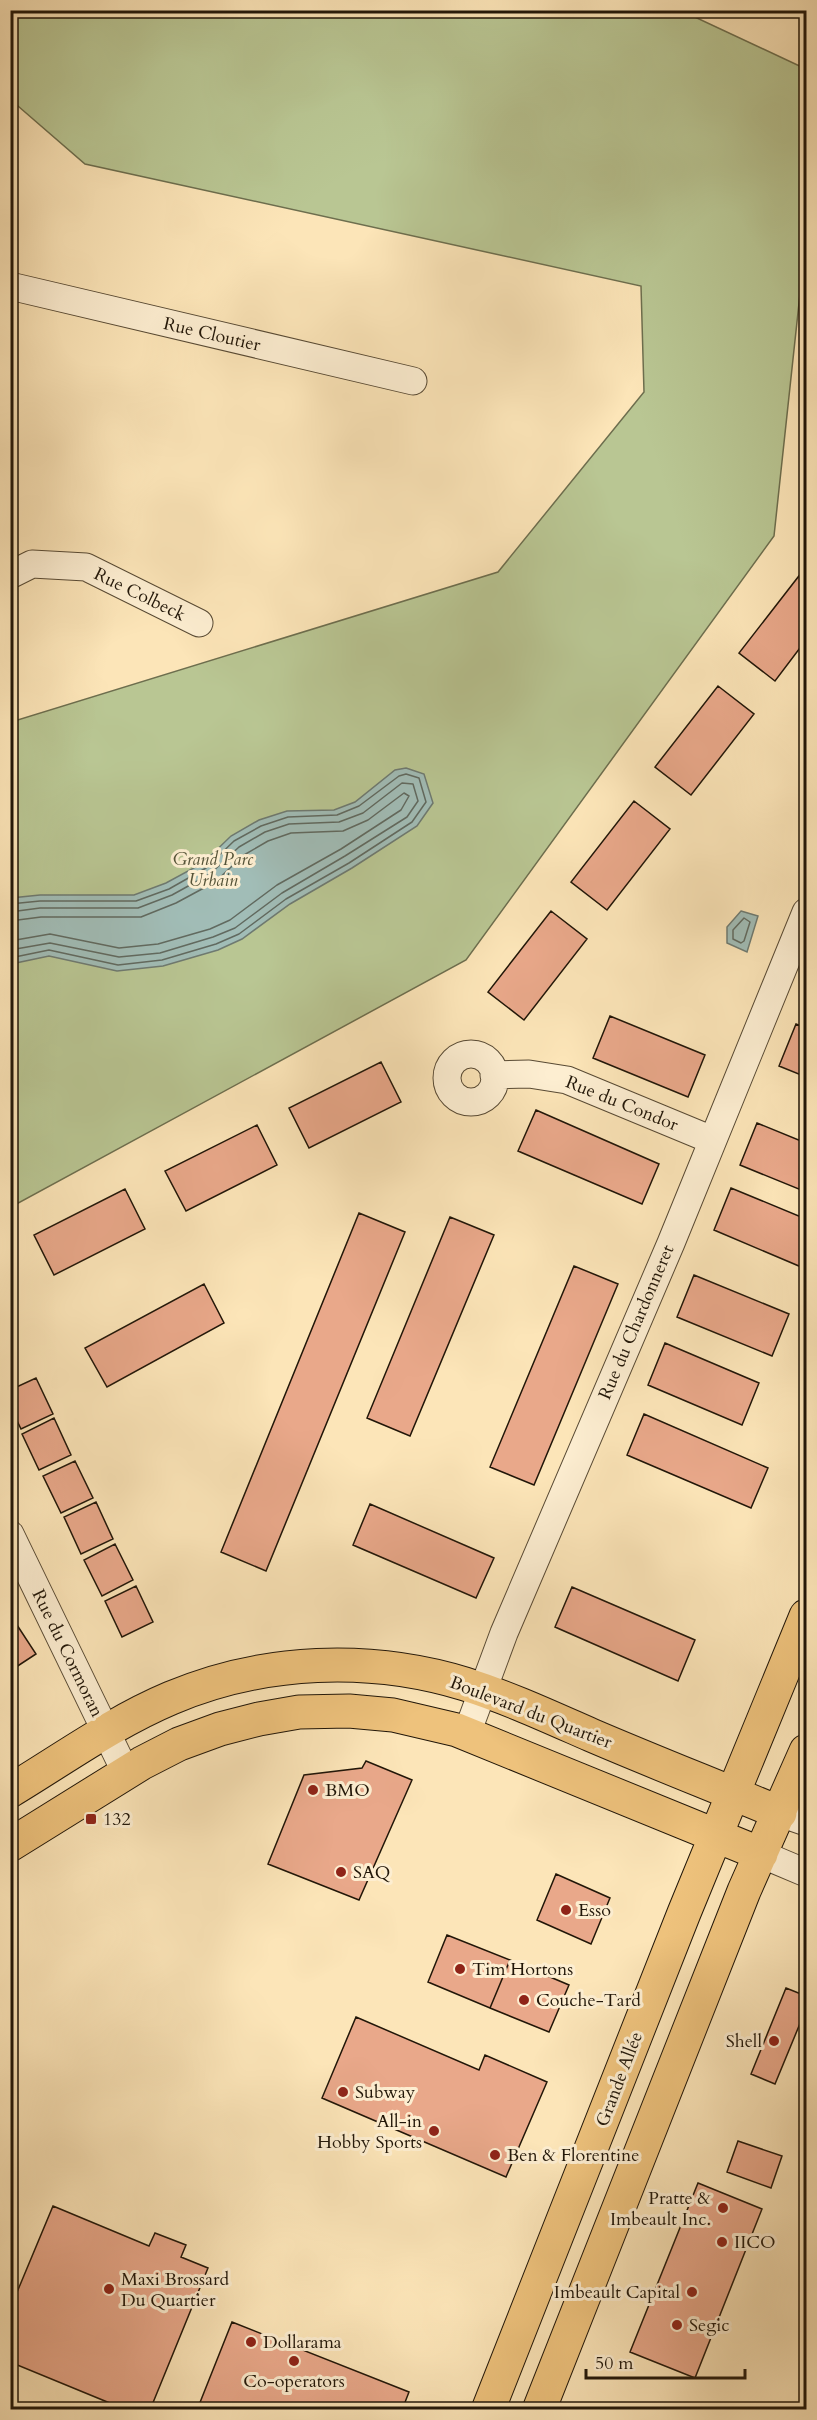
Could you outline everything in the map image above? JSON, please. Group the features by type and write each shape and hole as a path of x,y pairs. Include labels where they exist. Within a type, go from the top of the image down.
{"main road":[{"name":"Grande Allée","path":"488,2409 716,1836 807,1616"},
{"name":"Boulevard du Quartier","path":"10,1791 138,1713 190,1690 255,1673 296,1667 335,1665 376,1667 441,1678 483,1690 794,1817"},
{"path":"10,1845 161,1752 210,1733 259,1719 299,1712 349,1711 379,1713 441,1725 467,1733 761,1854"},
{"path":"539,2409 744,1891 761,1854 794,1817 807,1751"}],"street":[{"name":"Rue Cloutier","path":"10,286 413,381"},
{"name":"Rue Colbeck","path":"10,575 32,564 86,567 199,623"},
{"name":"Rue du Chardonneret","path":"467,1733 535,1558 671,1243 807,912"},
{"name":"Rue du Condor","path":"494,1075 529,1074 567,1080 712,1140"},
{"name":"Rue du Cormoran","path":"10,1534 18,1571 106,1731 126,1773"},
{"path":"761,1854 807,1873"}],"green space":[{"name":"Grand Parc Urbain","path":"11,10 682,11 806,69 806,238 774,536 466,960 11,1207 11,722 498,572 644,392 641,286 85,164 11,100"}],"water":[{"path":"406,768 424,774 433,803 417,826 290,904 242,939 218,950 163,966 117,971 49,956 11,964 11,898 40,895 134,895 166,883 203,863 231,836 259,820 287,811 334,810 355,802 395,770"},
{"path":"741,911 758,916 747,952 727,943 727,927"}],"building":[{"path":"802,572 806,576 806,640 775,681 739,653"},
{"path":"718,686 754,714 691,795 655,767"},
{"path":"634,801 670,829 607,910 571,882"},
{"path":"551,911 587,939 524,1020 488,992"},
{"path":"610,1016 705,1055 688,1097 593,1058"},
{"path":"796,1024 806,1028 806,1077 779,1066"},
{"path":"381,1062 401,1102 309,1148 289,1108"},
{"path":"536,1110 659,1164 642,1204 518,1151"},
{"path":"757,1123 806,1143 806,1192 740,1165"},
{"path":"257,1125 277,1165 186,1211 165,1171"},
{"path":"731,1188 806,1219 806,1269 714,1230"},
{"path":"125,1189 145,1229 54,1275 34,1235"},
{"path":"359,1213 405,1232 266,1571 221,1552"},
{"path":"450,1217 494,1235 410,1436 367,1418"},
{"path":"574,1266 618,1284 534,1485 490,1467"},
{"path":"694,1275 789,1314 772,1356 677,1317"},
{"path":"204,1284 224,1323 107,1387 85,1348"},
{"path":"665,1343 759,1383 742,1425 648,1385"},
{"path":"36,1378 53,1414 21,1429 10,1406 10,1390"},
{"path":"644,1414 768,1468 751,1508 627,1455"},
{"path":"54,1418 71,1455 39,1470 22,1434"},
{"path":"75,1461 93,1498 61,1513 43,1476"},
{"path":"96,1502 113,1539 81,1554 64,1517"},
{"path":"370,1504 494,1558 476,1598 353,1545"},
{"path":"115,1544 133,1580 102,1596 84,1560"},
{"path":"136,1586 153,1622 122,1637 105,1601"},
{"path":"572,1587 695,1640 678,1681 555,1627"},
{"path":"17,1625 36,1654 10,1671 10,1629"},
{"path":"366,1761 412,1780 359,1900 268,1864 304,1775 362,1768"},
{"path":"556,1874 610,1898 591,1944 537,1920"},
{"path":"447,1935 510,1960 490,2008 428,1982"},
{"path":"510,1960 569,1985 549,2032 490,2008"},
{"path":"786,1988 806,1996 806,2009 775,2084 751,2074"},
{"path":"356,2017 479,2070 485,2055 547,2082 506,2177 322,2098"},
{"path":"738,2141 782,2156 771,2188 727,2172"},
{"path":"698,2183 762,2209 695,2378 630,2352"},
{"name":"Maxi Brossard Du Quartier","path":"53,2206 149,2246 155,2233 186,2245 181,2257 208,2268 150,2410 115,2410 117,2406 10,2362 10,2309"},
{"path":"232,2322 409,2392 402,2410 197,2410"}],"place":[{"name":"BMO","path":"313,1790"},
{"name":"132","path":"91,1819"},
{"name":"SAQ","path":"341,1872"},
{"name":"Esso","path":"566,1910"},
{"name":"Tim Hortons","path":"460,1969"},
{"name":"Couche-Tard","path":"524,2000"},
{"name":"Shell","path":"774,2041"},
{"name":"Subway","path":"343,2092"},
{"name":"All-in Hobby Sports","path":"434,2131"},
{"name":"Ben & Florentine","path":"495,2155"},
{"name":"Pratte & Imbeault Inc.","path":"723,2208"},
{"name":"IICO","path":"722,2242"},
{"name":"Maxi Brossard Du Quartier","path":"109,2289"},
{"name":"Imbeault Capital","path":"692,2292"},
{"name":"Segic","path":"677,2325"},
{"name":"Dollarama","path":"251,2342"},
{"name":"Co-operators","path":"294,2361"}]}
